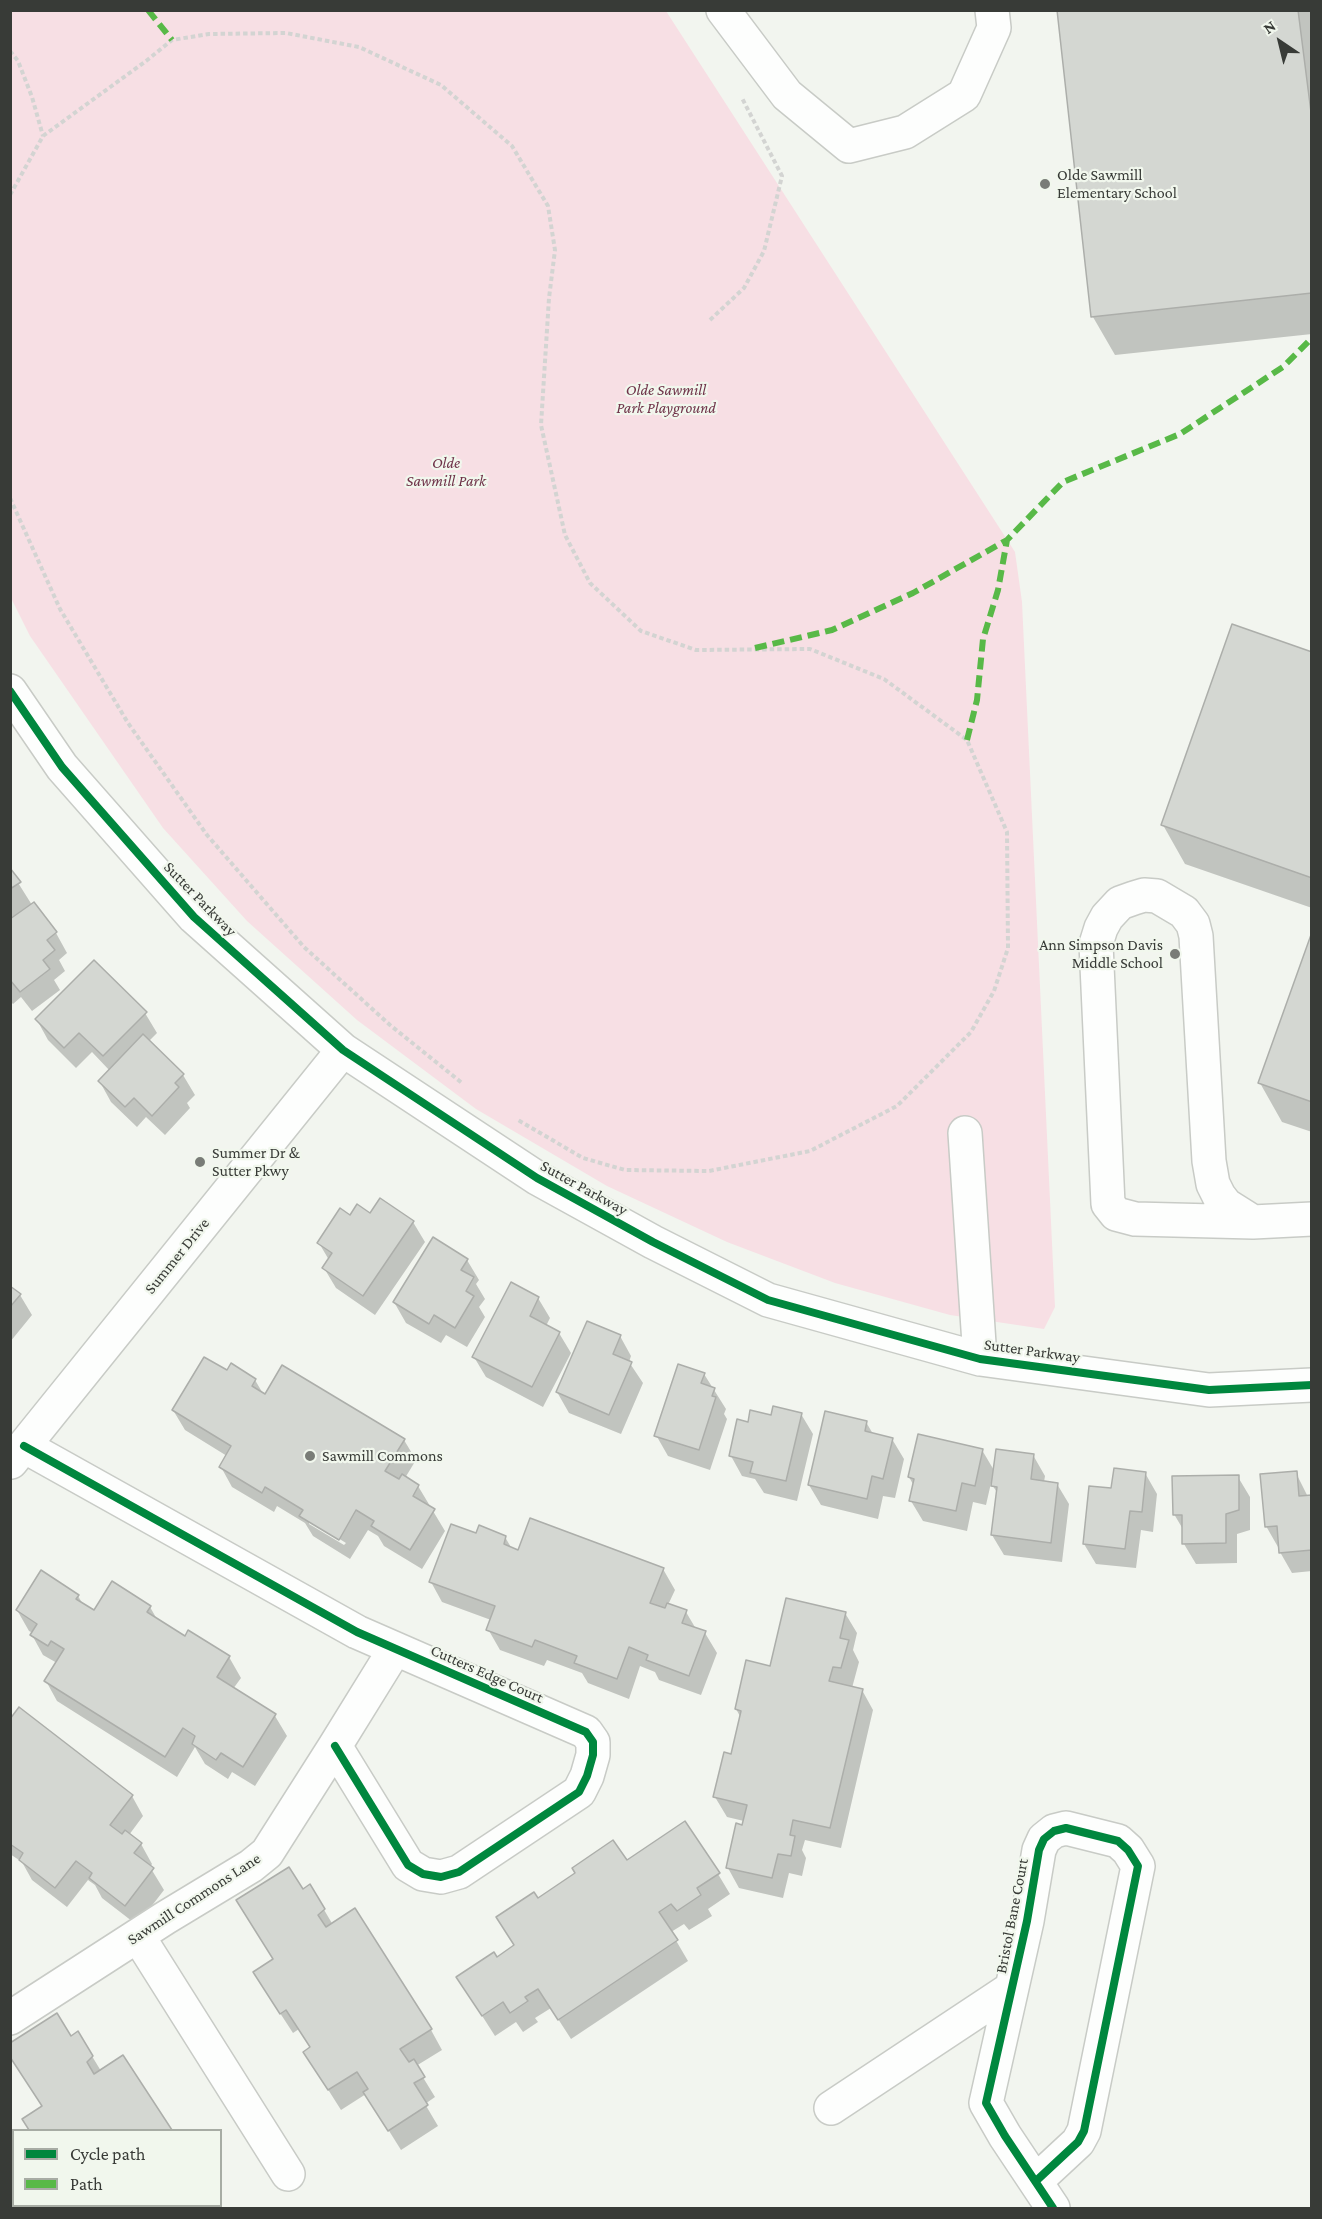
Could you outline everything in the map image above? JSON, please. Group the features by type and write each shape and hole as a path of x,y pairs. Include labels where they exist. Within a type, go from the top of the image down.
{"street":[{"path":"723,10 787,95 849,146 905,132 963,95 994,28 992,10"},
{"name":"Sutter Parkway","path":"10,691 62,767 194,916 343,1050 537,1178 653,1242 768,1300 980,1359 1209,1390 1311,1385"},
{"path":"1252,1222 1226,1205 1219,1196 1209,1161 1196,936 1193,924 1184,912 1157,896 1144,895 1120,903 1101,928 1096,944 1108,1204 1116,1214 1125,1218 1252,1222 1311,1219"},
{"name":"Summer Drive","path":"17,1454 343,1050"},
{"path":"965,1133 980,1359"},
{"name":"Cutters Edge Court","path":"17,1454 357,1632 586,1732 593,1742 593,1755 587,1776 579,1792 459,1872 441,1877 423,1874 408,1865 336,1746"},
{"name":"Sawmill Commons Lane","path":"10,2018 251,1866 267,1853 395,1649"},
{"name":"Bristol Bane Court","path":"1036,2181 1078,2142 1084,2131 1138,1866 1128,1850 1118,1841 1066,1828 1054,1831 1044,1839 1038,1850 1027,1922 986,2103 1053,2208"},
{"path":"138,1936 288,2174"},
{"path":"831,2108 1012,1988"}],"path":[{"path":"10,195 43,136 172,40 209,34 285,33 359,47 441,86 512,146 548,206 555,250 549,298 542,425 565,535 590,583 642,631 696,650 810,649 884,679 967,741 1007,832 1008,948 994,991 971,1032 897,1106 810,1151 709,1171 625,1170 583,1158 511,1115"},
{"path":"10,51 18,61 43,136"},
{"path":"710,320 744,288 764,251 782,176 737,90"},
{"path":"10,498 66,618 128,723 207,835 304,947 390,1024 471,1090"}],"green space":[{"name":"Olde Sawmill Park","path":"10,11 666,11 1015,552 1022,602 1055,1307 1044,1329 950,1315 835,1283 727,1242 607,1186 476,1109 357,1020 247,921 163,828 30,636 11,598"}],"building":[{"name":"Olde Sawmill Elementary School","path":"1057,10 1298,10 1312,120 1312,293 1091,317"},
{"path":"1232,624 1312,652 1312,878 1161,825"},
{"path":"10,868 21,882 10,889"},
{"path":"34,902 57,932 47,940 55,950 43,960 50,969 20,992 10,980 10,919"},
{"path":"1312,932 1312,1102 1258,1083"},
{"path":"94,960 147,1012 103,1056 79,1033 64,1048 35,1019"},
{"path":"143,1034 184,1074 175,1083 179,1087 152,1116 134,1098 125,1107 98,1081"},
{"path":"380,1198 414,1221 363,1296 322,1268 332,1253 317,1243 340,1208 350,1215 357,1204 370,1213"},
{"path":"433,1237 468,1259 461,1270 474,1277 466,1291 474,1296 455,1328 434,1315 429,1324 393,1302"},
{"path":"511,1282 539,1297 530,1316 560,1332 532,1387 472,1357"},
{"path":"10,1286 21,1294 10,1307"},
{"path":"587,1321 621,1335 613,1354 632,1362 609,1415 556,1392"},
{"name":"Sawmill Commons","path":"204,1357 227,1370 231,1363 256,1379 252,1386 265,1394 282,1365 405,1439 385,1471 399,1479 402,1474 419,1485 413,1496 435,1509 410,1550 371,1526 374,1521 356,1510 339,1540 299,1516 303,1510 265,1487 262,1493 219,1467 231,1446 172,1410"},
{"path":"678,1364 705,1373 701,1383 715,1388 712,1396 716,1397 699,1450 654,1436"},
{"path":"773,1406 802,1413 786,1481 750,1473 753,1462 729,1456 737,1419 748,1422 750,1410 771,1415"},
{"path":"825,1411 867,1421 865,1431 893,1438 883,1479 872,1476 867,1499 808,1485"},
{"path":"918,1434 983,1449 975,1486 962,1483 956,1511 909,1501 914,1479 908,1477"},
{"path":"996,1449 1034,1454 1031,1479 1058,1483 1051,1543 991,1535 997,1487 991,1486"},
{"path":"1114,1468 1146,1472 1142,1512 1130,1511 1125,1549 1083,1544 1089,1486 1111,1488"},
{"path":"1297,1471 1299,1496 1312,1495 1312,1550 1279,1553 1277,1526 1265,1527 1260,1474"},
{"path":"1239,1475 1239,1510 1226,1514 1226,1543 1182,1544 1182,1515 1173,1515 1172,1476"},
{"path":"530,1518 664,1568 650,1603 665,1608 667,1603 687,1610 682,1623 706,1631 689,1676 646,1660 648,1655 629,1647 617,1679 574,1663 577,1656 535,1640 532,1647 486,1630 495,1606 429,1582 451,1524 476,1533 479,1525 506,1536 504,1544 518,1550"},
{"path":"41,1570 79,1595 76,1599 94,1610 112,1581 151,1606 147,1612 185,1636 188,1630 230,1656 217,1677 276,1714 243,1767 221,1753 216,1760 192,1744 195,1736 183,1728 165,1757 44,1681 64,1649 51,1641 48,1646 30,1635 37,1624 16,1610"},
{"path":"786,1598 846,1612 840,1638 849,1640 841,1668 833,1667 829,1681 863,1689 830,1828 793,1820 790,1835 795,1836 791,1856 778,1854 772,1878 726,1868 736,1823 742,1825 747,1805 713,1797 724,1752 731,1754 741,1711 735,1709 746,1660 770,1666"},
{"path":"19,1707 133,1795 110,1825 122,1834 125,1830 142,1843 134,1853 154,1868 125,1906 89,1878 92,1873 76,1861 55,1888 19,1860 23,1853 10,1844 10,1719"},
{"path":"685,1821 720,1873 697,1888 701,1895 677,1911 671,1904 659,1912 678,1940 558,2020 538,1989 525,1997 528,2001 510,2013 503,2002 482,2016 456,1977 494,1952 497,1957 514,1945 496,1917 534,1892 538,1898 575,1873 572,1868 613,1840 627,1860"},
{"path":"289,1867 303,1889 310,1884 325,1909 318,1915 326,1927 355,1908 432,2029 400,2049 409,2062 414,2059 425,2077 414,2083 428,2105 388,2131 363,2092 368,2089 357,2072 328,2090 303,2052 310,2047 286,2010 280,2014 253,1972 273,1959 236,1900"},
{"path":"57,2013 71,2036 78,2031 93,2056 87,2062 94,2074 123,2055 171,2129 28,2129 22,2119 42,2106 10,2057 10,2043"},
{"path":"10,2184 12,2207 27,2208 10,2208"},
{"path":"78,2207 178,2208 79,2208"}],"marked path":[{"path":"148,10 172,40"},
{"path":"967,740 977,700 983,639 998,590 1007,540 1063,482 1180,434 1283,367 1312,338"},
{"path":"755,648 832,630 913,593 1007,540"}],"cycle path":[{"path":"10,691 62,767 194,917 343,1050 537,1178 653,1242 768,1300 980,1359 1209,1390 1312,1385"},
{"path":"24,1446 357,1632 586,1732 593,1742 593,1755 587,1776 579,1792 459,1872 441,1877 423,1874 408,1865 335,1746"},
{"path":"1036,2181 1078,2142 1084,2131 1138,1866 1128,1850 1118,1841 1066,1828 1054,1831 1044,1839 1039,1850 1027,1921 986,2103 1053,2208"}],"place":[{"name":"Olde Sawmill Elementary School","path":"1045,184"},
{"name":"Ann Simpson Davis Middle School","path":"1175,954"},
{"name":"Summer Dr & Sutter Pkwy","path":"200,1162"},
{"name":"Sawmill Commons","path":"310,1456"}],"park label":[{"name":"Olde Sawmill Park Playground","path":"666,399"}]}
